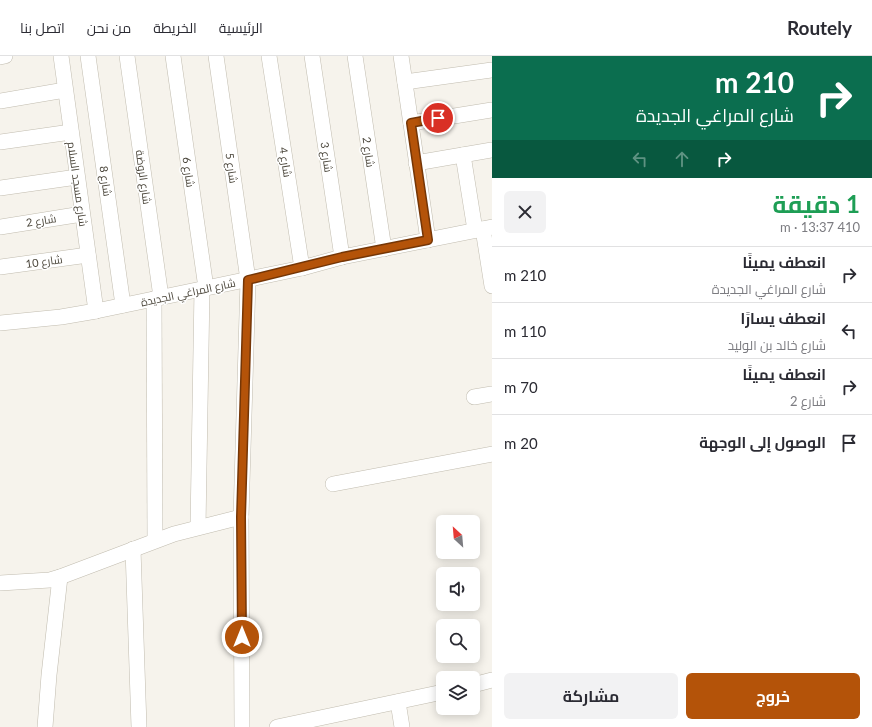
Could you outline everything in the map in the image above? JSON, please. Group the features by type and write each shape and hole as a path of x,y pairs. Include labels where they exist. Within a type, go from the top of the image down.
{"street":[{"path":"0,57 5,56"},
{"name":"شارع مسجد السلام","path":"61,56 96,311"},
{"name":"شارع 8","path":"88,56 123,305"},
{"name":"شارع الروضة","path":"127,56 157,298 154,540"},
{"name":"شارع 6","path":"173,56 204,289 198,527"},
{"name":"شارع 5","path":"216,56 248,280 241,517 242,727"},
{"name":"شارع 4","path":"270,56 302,268"},
{"name":"شارع 3","path":"312,56 342,257"},
{"name":"شارع 2","path":"355,56 384,249"},
{"path":"401,56 428,240"},
{"path":"405,82 492,70"},
{"path":"0,101 65,90"},
{"path":"411,123 492,110"},
{"path":"0,142 71,132"},
{"path":"416,164 492,150"},
{"path":"463,155 483,229 492,286"},
{"path":"0,188 77,177"},
{"name":"شارع 2","path":"0,227 82,214"},
{"name":"شارع المراغي الجديدة","path":"0,323 61,317 96,311 248,280 342,257 483,229"},
{"name":"شارع 10","path":"0,266 88,255"},
{"path":"474,397 492,394"},
{"path":"333,484 492,454"},
{"path":"0,583 50,580 154,540 198,527 241,517"},
{"path":"132,549 139,727"},
{"path":"46,727 49,675 60,577"},
{"path":"480,683 492,680"},
{"path":"277,727 326,722 398,702 436,694"},
{"path":"398,702 402,727"}],"route":[{"path":"242,637 241,517 248,280 342,257 428,240 411,123 438,118"}]}
